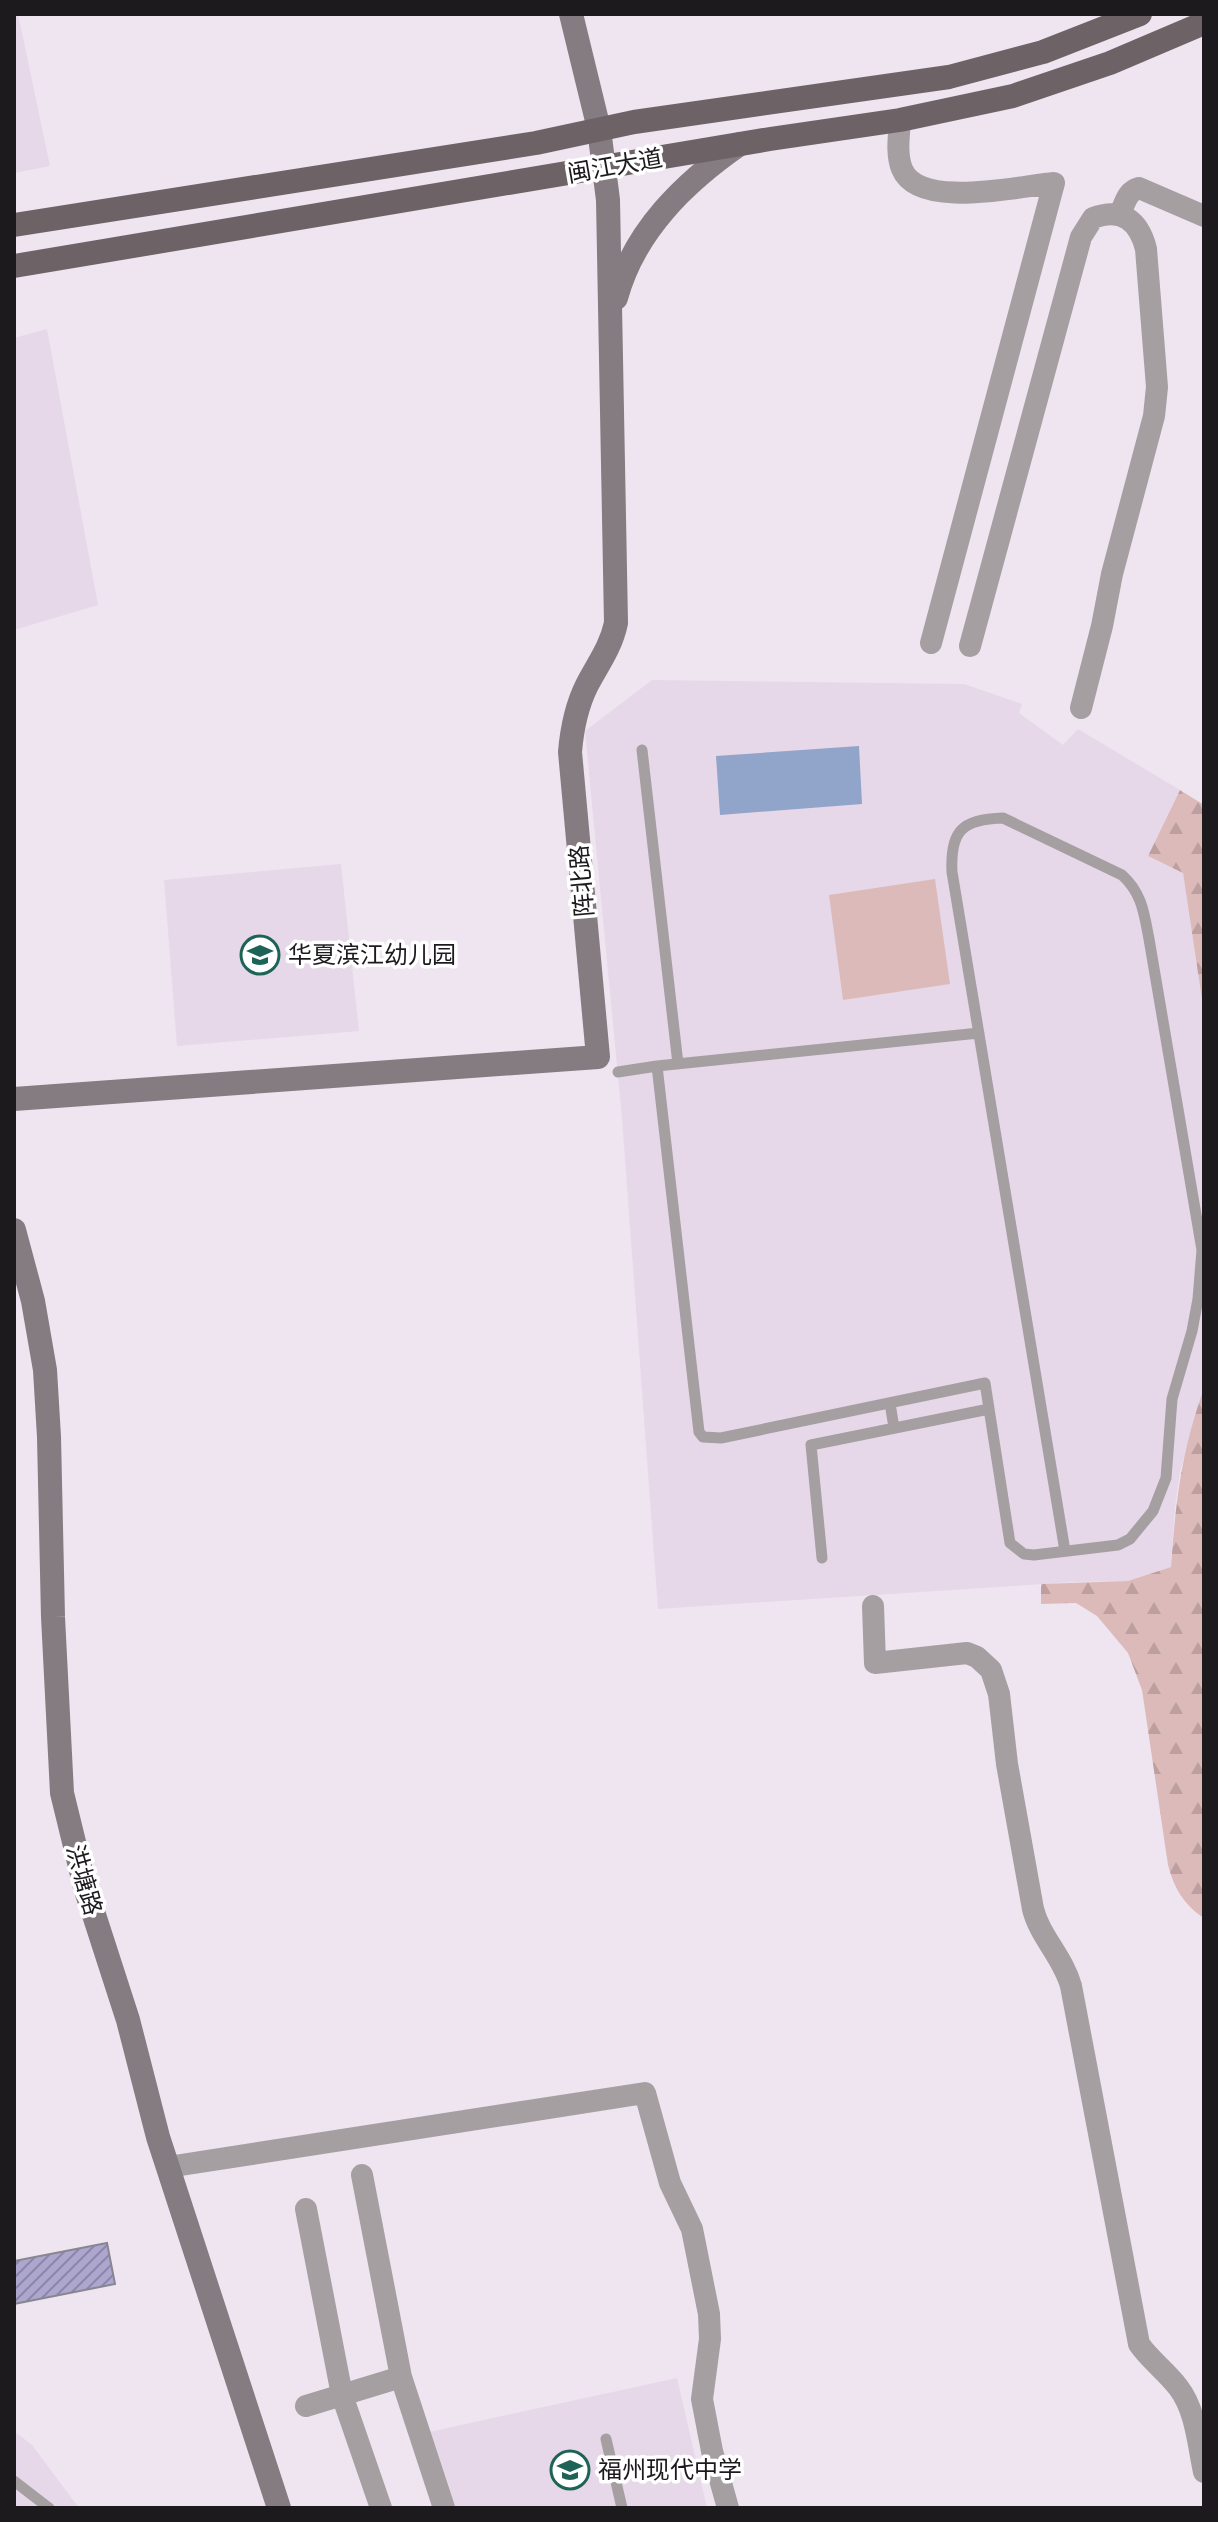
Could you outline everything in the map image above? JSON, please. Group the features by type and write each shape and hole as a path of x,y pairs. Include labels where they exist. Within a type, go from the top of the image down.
{"main road":[{"name":"闽江大道","path":"14,225 536,143 599,129 949,77 1043,52 1140,14"},
{"name":"闽江大道","path":"14,266 900,120 1013,96 1110,63 1204,24"}],"street":[{"name":"阵北路","path":"14,1099 598,1057 570,752 578,706 612,642 616,623 608,200 599,129 571,14"},
{"path":"900,120 901,166 906,176 925,189 954,194 1054,183 931,643"},
{"path":"610,320 624,275 653,224 686,186 740,144"},
{"path":"1120,214 1129,194 1139,188 1204,216"},
{"path":"970,646 1081,237 1093,218 1103,214 1120,214 1132,220 1143,237 1146,249 1156,403 1081,708"},
{"name":"洪塘路","path":"14,1230 33,1301 46,1381 62,1793 82,1876 128,2020 168,2167 279,2508"},
{"path":"873,1606 875,1663 967,1653 984,1662 996,1681 1007,1764 1033,1909 1040,1929 1064,1963 1071,1986 1139,2344 1176,2384 1190,2406 1204,2472"},
{"path":"168,2167 645,2093 670,2183 692,2229 709,2314 710,2339 702,2399 728,2508"},
{"path":"362,2175 401,2377 444,2508"},
{"path":"306,2209 342,2395 381,2508"},
{"path":"306,2406 401,2377"}],"lane":[{"path":"642,750 678,1064"},
{"path":"657,1066 699,1432 703,1437 721,1438 985,1383 1010,1543 1024,1554 1106,1549 1118,1545 1130,1539 1141,1527 1157,1503 1166,1478 1172,1399 1192,1331 1202,1250 1143,904 1137,891 1122,875 1003,818 973,823 956,836 952,844 952,872 1065,1551"},
{"path":"618,1072 979,1033"},
{"path":"890,1403 894,1428"},
{"path":"822,1558 811,1445 989,1409"},
{"path":"606,2439 622,2508"},
{"path":"14,2481 49,2508"}],"shaded area":[{"path":"14,14 18,14 50,166 14,173"},
{"path":"47,329 98,605 14,630 14,338"},
{"path":"652,680 964,684 1022,704 1019,713 1063,745 1078,729 1180,790 1148,856 1183,873 1204,1013 1204,1388 1180,1472 1171,1567 1129,1581 658,1609 622,1118 585,731"},
{"name":"华夏滨江幼儿园","path":"341,864 359,1031 177,1046 164,880"},
{"name":"福州现代中学","path":"677,2378 707,2508 453,2508 429,2432"},
{"path":"14,2431 32,2445 79,2508 14,2508"}],"green space":[{"path":"1180,790 1204,805 1204,1013 1183,873 1148,856"},
{"path":"935,879 950,984 843,1000 829,895"},
{"path":"1204,1388 1204,1918 1181,1895 1168,1865 1142,1690 1128,1653 1097,1616 1076,1603 1041,1604 1041,1584 1128,1581 1171,1567 1181,1476"}],"water":[{"path":"859,746 862,804 720,815 716,756"}],"building":[{"path":"107,2243 115,2284 14,2304 14,2261"}],"place":[{"name":"华夏滨江幼儿园","path":"260,955"},
{"name":"福州现代中学","path":"570,2470"}]}
